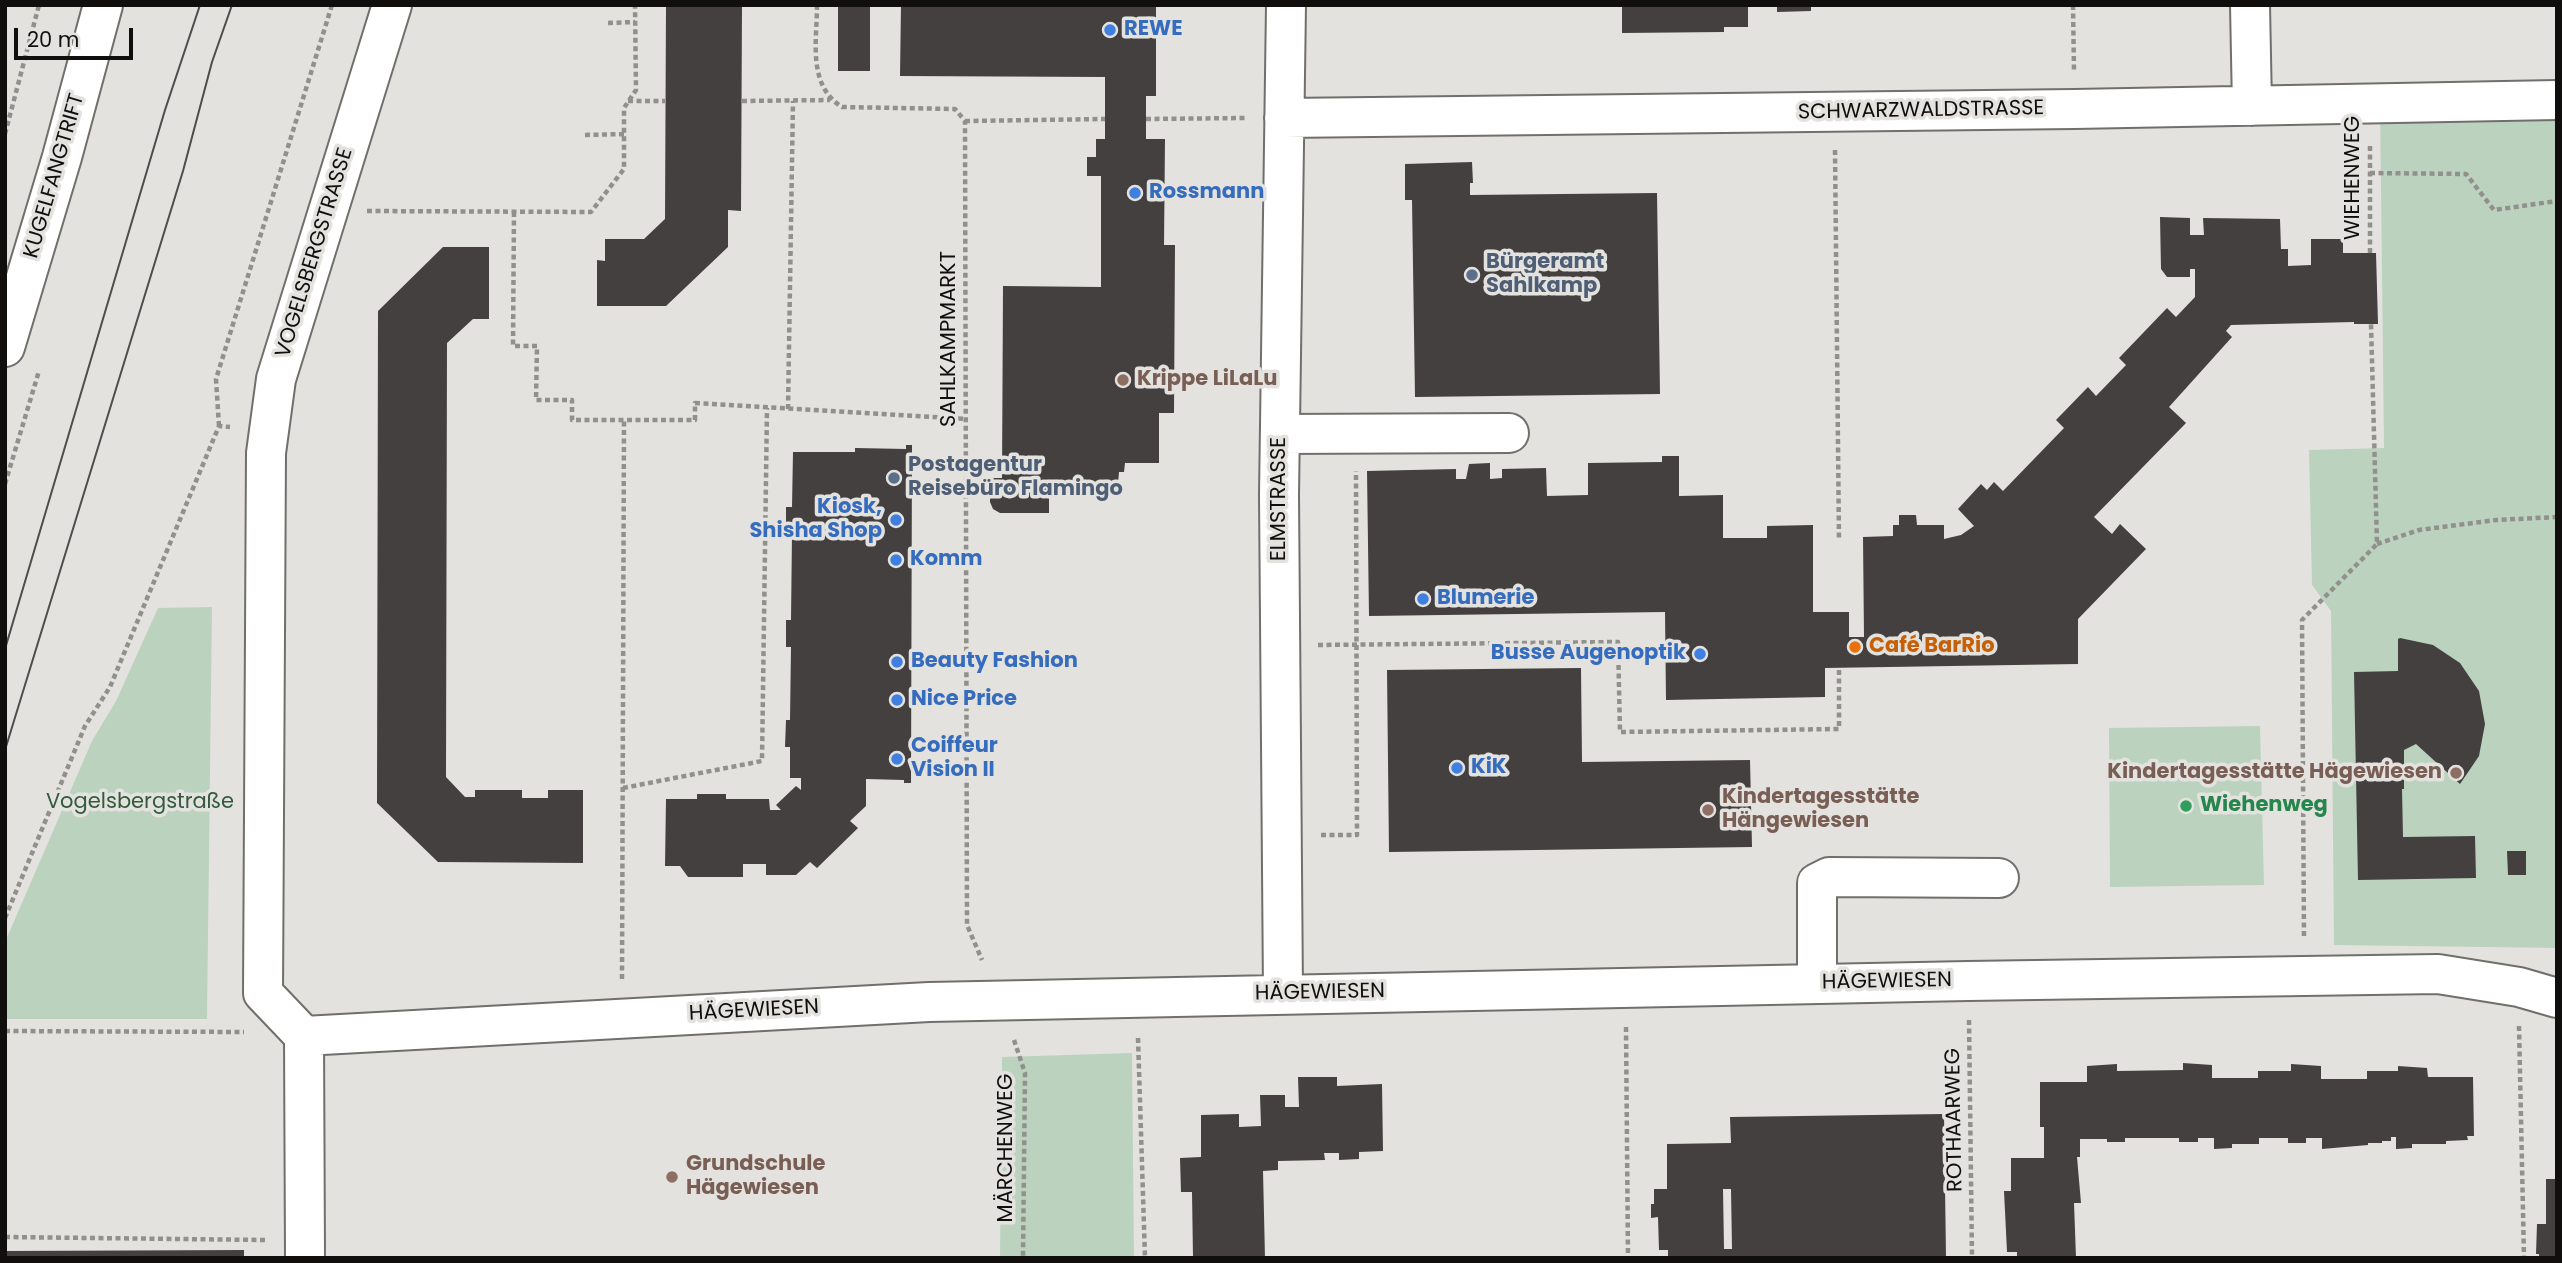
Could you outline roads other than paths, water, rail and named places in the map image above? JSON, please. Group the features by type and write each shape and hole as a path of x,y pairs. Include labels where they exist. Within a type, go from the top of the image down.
{"street":[{"name":"KUGELFANGTRIFT","path":"5,347 62,157 103,5"},
{"name":"VOGELSBERGSTRASSE","path":"304,1036 263,993 266,453 276,379 392,5"},
{"name":"ELMSTRASSE","path":"1283,993 1280,434 1286,5"},
{"path":"2250,5 2252,106"},
{"name":"SCHWARZWALDSTRASSE","path":"1284,118 2074,109 2557,100"},
{"path":"1280,434 1509,433"},
{"path":"1817,984 1817,883 1829,877 1999,878"},
{"name":"HÄGEWIESEN","path":"304,1036 1000,1000 1968,981 2438,974 2519,987 2557,998"},
{"path":"304,1036 305,1249"}],"tram line":[{"path":"5,649 165,110 200,5"},
{"path":"5,750 183,171 212,62 232,5"}],"place":[{"name":"REWE","path":"1110,30"},
{"name":"Rossmann","path":"1135,193"},
{"name":"Bürgeramt Sahlkamp","path":"1472,275"},
{"name":"Krippe LiLaLu","path":"1123,380"},
{"name":"Postagentur Reisebüro Flamingo","path":"894,478"},
{"name":"Kiosk, Shisha Shop","path":"896,520"},
{"name":"Komm","path":"896,560"},
{"name":"Blumerie","path":"1423,599"},
{"name":"Café BarRio","path":"1855,647"},
{"name":"Busse Augenoptik","path":"1700,654"},
{"name":"Beauty Fashion","path":"897,662"},
{"name":"Nice Price","path":"897,700"},
{"name":"Coiffeur Vision II","path":"897,759"},
{"name":"KiK","path":"1457,768"},
{"name":"Kindertagesstätte Hägewiesen","path":"2456,773"},
{"name":"Wiehenweg","path":"2186,806"},
{"name":"Kindertagesstätte Hängewiesen","path":"1708,810"},
{"name":"Grundschule Hägewiesen","path":"672,1177"}],"park label":[{"name":"Vogelsbergstraße","path":"140,803"}]}
